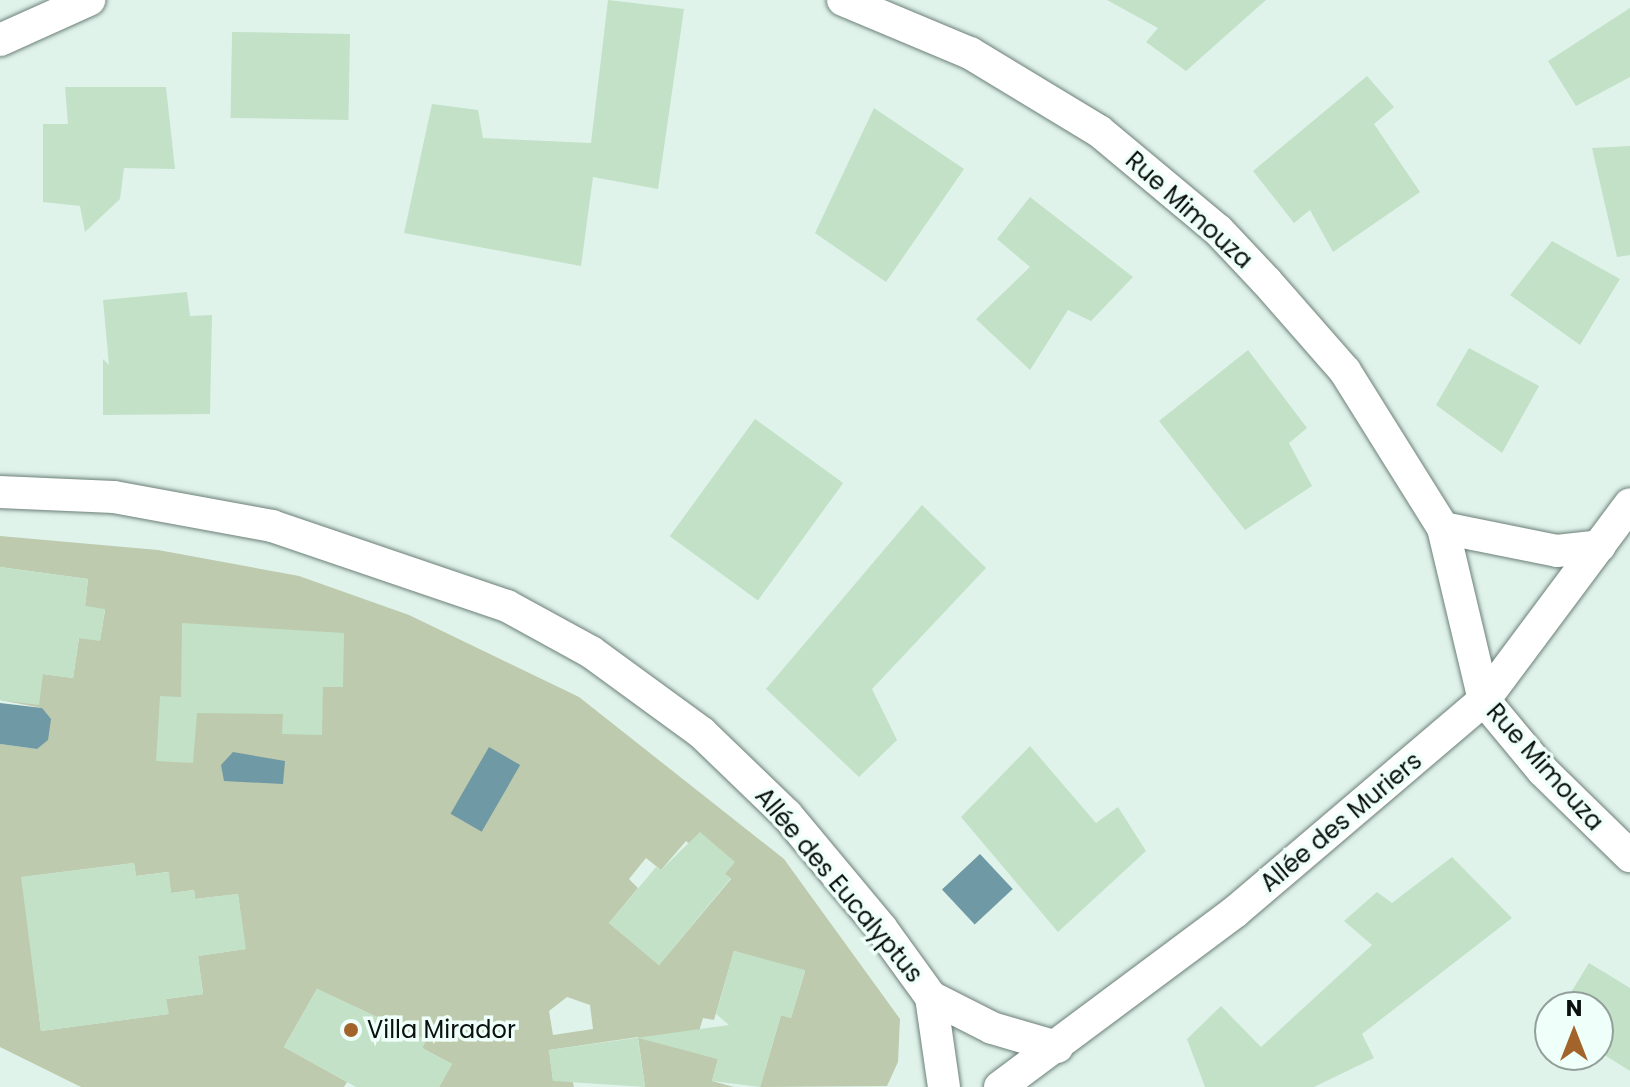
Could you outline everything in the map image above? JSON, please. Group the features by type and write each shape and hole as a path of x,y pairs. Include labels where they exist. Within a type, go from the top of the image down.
{"street":[{"path":"0,40 89,0"},
{"name":"Rue Mimouza","path":"843,0 906,23 1029,86 1158,177 1218,230 1345,371 1443,528 1470,616 1484,700 1543,771 1630,856"},
{"name":"Allée des Eucalyptus","path":"0,492 114,497 272,526 507,606 591,652 702,733 787,815 931,997 992,1028 1057,1047"},
{"name":"Allée des Muriers","path":"1000,1087 1236,911 1484,700 1630,504"},
{"path":"1443,528 1557,551 1600,546"},
{"name":"Allée des Eucalyptus","path":"931,997 944,1087"}],"green space":[{"path":"0,536 158,550 299,576 409,615 579,697 784,859 900,1019 898,1062 887,1086 760,1087 781,1015 791,1018 805,971 734,951 714,1020 703,1018 693,1052 718,1059 712,1081 734,1087 645,1087 638,1037 549,1050 553,1080 572,1078 574,1087 439,1087 452,1064 422,1048 426,1040 317,989 284,1047 347,1082 344,1087 81,1087 0,1047 0,744 37,749 42,708 0,700 43,674 73,678 79,638 100,640 105,610 85,606 88,579 0,567","holes":["686,841 731,879 659,965 609,923 638,888 629,879 646,858 661,870","134,863 136,876 168,872 171,893 194,890 195,899 238,894 245,949 198,956 203,994 166,999 168,1014 41,1031 22,877","567,997 590,1005 593,1029 553,1035 549,1011"]}],"water":[{"path":"0,703 42,708 51,719 48,740 37,749 0,744"},
{"path":"489,747 520,765 482,832 450,814"},
{"path":"233,752 285,761 283,784 224,781 221,765"},
{"path":"980,854 1013,889 975,925 942,889"}],"building":[{"path":"608,0 684,9 658,189 593,177 581,266 404,233 432,104 478,110 483,138 591,143"},
{"path":"1107,0 1266,0 1186,71 1146,42 1158,28"},
{"path":"1630,8 1630,77 1576,106 1548,61"},
{"path":"232,32 350,34 348,120 231,118"},
{"path":"1367,76 1394,107 1374,124 1420,192 1333,252 1310,210 1294,223 1253,171"},
{"path":"65,87 166,87 175,169 124,168 120,199 85,232 80,206 43,202 43,124 68,124"},
{"path":"874,108 964,169 886,282 815,233"},
{"path":"1630,146 1630,255 1617,257 1592,148"},
{"path":"1030,197 1133,277 1091,321 1068,310 1030,370 976,319 1030,267 997,239"},
{"path":"1552,241 1620,279 1580,345 1510,295"},
{"path":"187,292 190,316 212,315 210,414 103,415 103,359 109,365 103,300"},
{"path":"1469,348 1539,386 1502,453 1436,405"},
{"path":"1248,350 1307,428 1289,443 1312,486 1245,530 1159,421"},
{"path":"755,419 843,483 758,600 670,536"},
{"path":"922,505 986,568 872,689 897,740 859,777 766,689"},
{"path":"0,567 88,579 85,606 105,609 100,641 79,638 73,678 43,674 39,705 0,700"},
{"path":"182,623 344,633 343,687 323,687 322,735 282,734 283,714 197,713 193,763 156,761 160,696 181,697"},
{"path":"1030,746 1096,823 1118,807 1146,851 1058,932 961,817"},
{"path":"700,832 735,862 725,874 731,878 659,965 609,923 656,867 661,870"},
{"path":"1452,857 1512,918 1362,1034 1374,1058 1314,1087 1205,1087 1187,1039 1221,1006 1261,1047 1372,945 1344,921 1377,892 1392,903"},
{"path":"134,863 136,876 169,872 171,893 194,890 195,899 238,894 246,949 198,956 203,994 166,999 169,1014 41,1031 21,877"},
{"path":"734,951 805,970 791,1018 781,1015 760,1087 712,1081 718,1059 638,1038 645,1087 553,1081 549,1050 729,1025 716,1014"},
{"path":"1589,963 1630,988 1630,1071 1614,1061 1614,991 1572,991"},
{"name":"Villa Mirador","path":"317,989 426,1040 422,1048 452,1064 439,1087 356,1087 284,1047"}],"place":[{"name":"Villa Mirador","path":"351,1030"}]}
